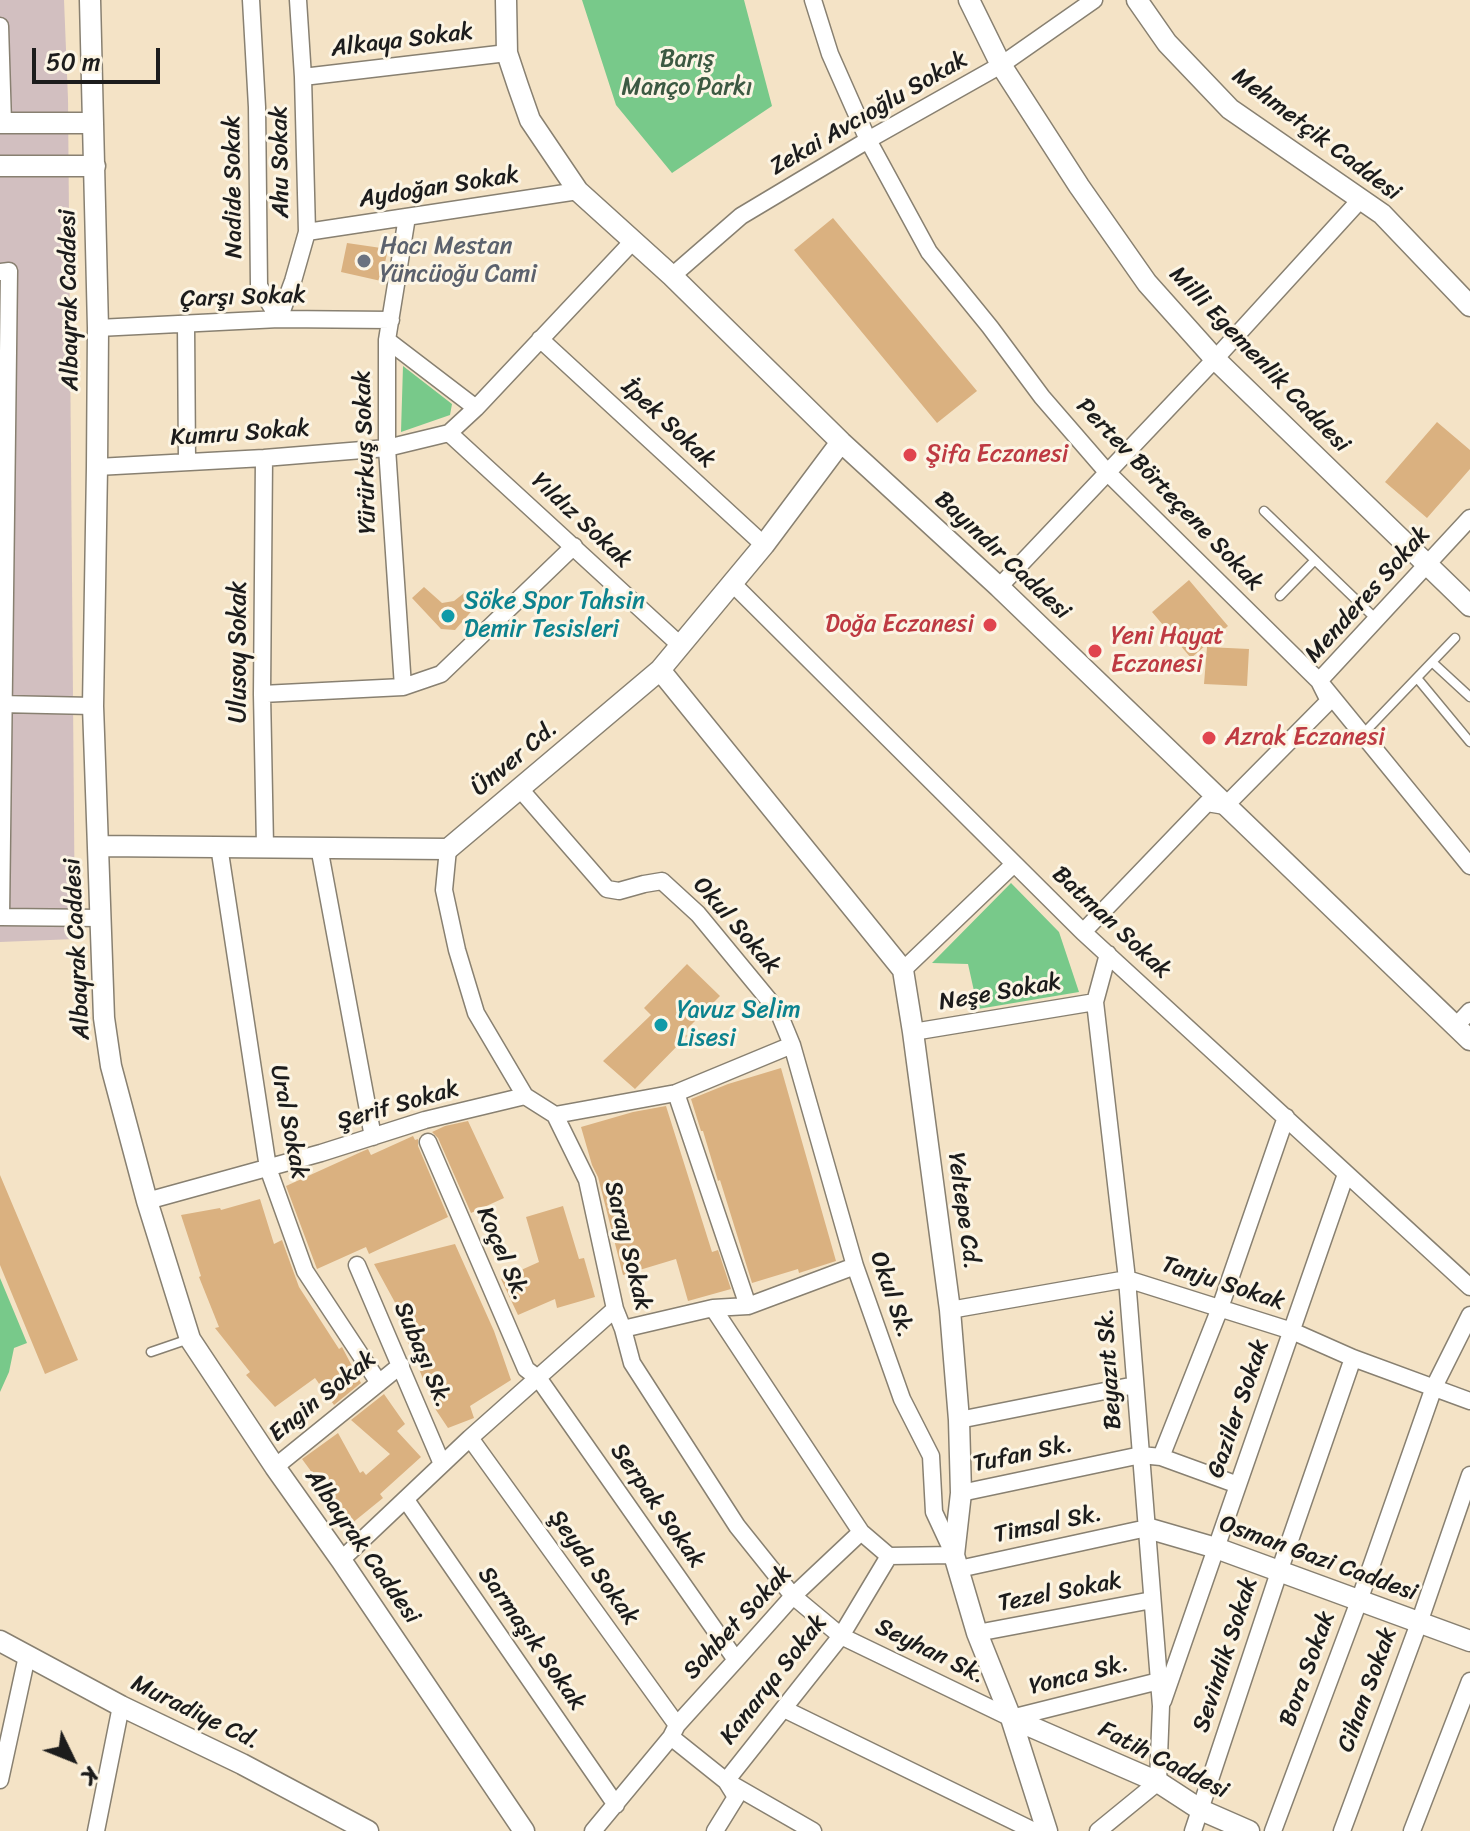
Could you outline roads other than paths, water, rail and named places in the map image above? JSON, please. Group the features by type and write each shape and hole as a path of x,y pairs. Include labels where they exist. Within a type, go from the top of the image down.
{"street":[{"name":"Albayrak Caddesi","path":"90,0 98,328 93,706 104,1018 111,1066 147,1201 190,1339 523,1831"},
{"name":"Nadide Sokak","path":"251,0 257,107 259,286 279,319"},
{"name":"Ahu Sokak","path":"279,319 307,232 298,0"},
{"name":"Bayındır Caddesi","path":"506,0 507,53 530,120 578,191 672,276 841,442 999,587 1225,806 1465,1026"},
{"name":"Pertev Börteçene Sokak","path":"813,0 830,54 868,140 929,252 1042,397 1107,472 1319,681 1470,866"},
{"name":"Milli Egemenlik Caddesi","path":"969,0 1001,65 1079,186 1147,283 1215,359 1470,606"},
{"name":"Zekai Avcıoğlu Sokak","path":"672,276 741,216 1001,65 1094,0"},
{"name":"Mehmetçik Caddesi","path":"1137,0 1167,43 1230,109 1382,214 1470,306"},
{"path":"0,26 2,123 93,123"},
{"name":"Alkaya Sokak","path":"303,77 507,53"},
{"path":"0,166 95,166"},
{"name":"Aydoğan Sokak","path":"307,232 578,191"},
{"path":"999,587 1215,359 1360,200"},
{"name":"Yürürkuş Sokak","path":"403,687 387,448 387,340 407,217"},
{"path":"449,433 634,240"},
{"path":"4,271 1,917 101,918"},
{"name":"Çarşı Sokak","path":"98,328 279,319 391,320"},
{"path":"186,324 187,462"},
{"name":"İpek Sokak","path":"540,339 764,545"},
{"path":"387,340 476,408"},
{"name":"Kumru Sokak","path":"97,467 387,448 449,433"},
{"name":"Yıldız Sokak","path":"449,433 680,645"},
{"name":"Ünver Cd.","path":"448,849 660,670 764,545 841,442"},
{"name":"Ulusoy Sokak","path":"264,458 262,694 265,846"},
{"name":"Menderes Sokak","path":"1083,932 1207,803 1225,806 1329,701 1319,681 1470,518"},
{"path":"262,694 403,687 441,674 574,546"},
{"name":"Batman Sokak","path":"731,582 1083,932 1470,1287"},
{"name":"Yeltepe Cd.","path":"660,670 903,970 950,1310 961,1493 956,1562 977,1633 1011,1718 1047,1831"},
{"path":"2,704 93,706"},
{"name":"Okul Sokak","path":"520,789 607,889 619,891 662,881 689,905 778,1011 792,1045"},
{"path":"99,846 448,849 444,890 457,950 476,1013 525,1096 555,1115 676,1093 792,1045"},
{"name":"Ural Sokak","path":"219,846 268,1168 305,1271 379,1383"},
{"path":"319,847 373,1137"},
{"path":"903,970 1014,864"},
{"name":"Beyazıt Sk.","path":"1108,954 1095,1002 1127,1279 1161,1706 1158,1782"},
{"name":"Neşe Sokak","path":"913,1032 1095,1002"},
{"name":"Okul Sk.","path":"792,1045 855,1266 902,1399 931,1456 934,1512 956,1562"},
{"path":"676,1093 748,1306"},
{"name":"Şerif Sokak","path":"147,1201 425,1120 525,1096"},
{"name":"Saray Sokak","path":"555,1115 587,1180 615,1309 632,1363 737,1526 793,1596"},
{"path":"1161,1457 1220,1308 1286,1117"},
{"name":"Koçel Sk.","path":"428,1142 526,1369 539,1379"},
{"name":"Gaziler Sokak","path":"1161,1706 1346,1174"},
{"name":"Subaşı Sk.","path":"357,1265 442,1464"},
{"path":"623,1329 713,1308 748,1306 855,1266"},
{"name":"Tanju Sokak","path":"950,1310 1127,1279 1292,1331 1353,1358 1470,1401"},
{"path":"713,1308 861,1532 889,1556 956,1562"},
{"path":"341,1560 470,1438 615,1309"},
{"name":"Bora Sokak","path":"1273,1831 1359,1601 1434,1387 1470,1317"},
{"name":"Sevindik Sokak","path":"1193,1831 1353,1358"},
{"name":"Engin Sokak","path":"275,1467 401,1365"},
{"name":"Serpak Sokak","path":"539,1379 736,1660"},
{"path":"959,1420 1135,1385"},
{"name":"Şeyda Sokak","path":"470,1438 674,1731 726,1781 813,1831"},
{"name":"Tufan Sk.","path":"961,1493 1141,1455 1161,1457 1238,1485"},
{"name":"Cihan Sokak","path":"1342,1831 1470,1475"},
{"name":"Sarmaşık Sokak","path":"406,1500 616,1805"},
{"name":"Timsal Sk.","path":"956,1562 1147,1528"},
{"name":"Osman Gazi Caddesi","path":"1147,1528 1216,1548 1470,1641"},
{"name":"Sohbet Sokak","path":"593,1831 674,1731 793,1596 861,1532"},
{"name":"Kanarya Sokak","path":"715,1831 736,1797 726,1781 841,1636 889,1556"},
{"name":"Seyhan Sk.","path":"793,1596 841,1636 1011,1718"},
{"name":"Tezel Sokak","path":"977,1633 1152,1600"},
{"name":"Muradiye Cd.","path":"0,1641 368,1831"},
{"path":"0,1780 27,1656"},
{"name":"Yonca Sk.","path":"1011,1718 1159,1681"},
{"path":"1412,1831 1470,1681"},
{"path":"96,1831 121,1706"},
{"path":"784,1709 1034,1831"},
{"name":"Fatih Caddesi","path":"1011,1718 1158,1782 1201,1810 1249,1831"},
{"path":"1098,1831 1158,1782"}],"lane":[{"path":"1264,511 1376,619"},
{"path":"1280,596 1315,560"},
{"path":"1363,734 1455,638"},
{"path":"1432,662 1470,697"},
{"path":"1417,678 1470,742"},
{"path":"151,1352 190,1339"}],"place":[{"name":"Hacı Mestan Yüncüoğu Cami","path":"364,261"},
{"name":"Şifa Eczanesi","path":"910,455"},
{"name":"Söke Spor Tahsin Demir Tesisleri","path":"448,616"},
{"name":"Doğa Eczanesi","path":"990,625"},
{"name":"Yeni Hayat Eczanesi","path":"1095,651"},
{"name":"Azrak Eczanesi","path":"1209,738"},
{"name":"Yavuz Selim Lisesi","path":"661,1025"}],"park label":[{"name":"Barış Manço Parkı","path":"687,74"}]}
